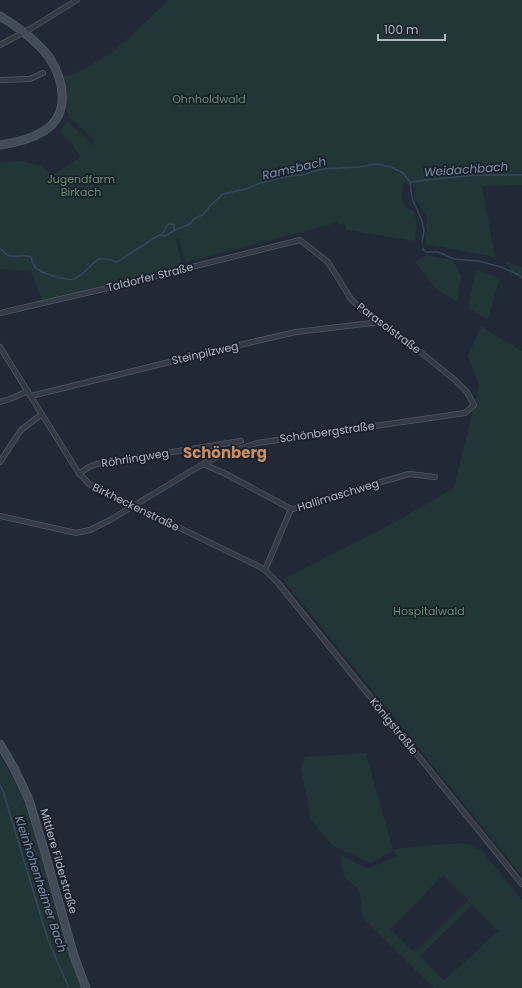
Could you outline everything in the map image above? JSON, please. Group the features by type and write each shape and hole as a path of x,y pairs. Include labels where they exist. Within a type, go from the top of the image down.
{"main road":[{"path":"0,16 23,32 48,56 59,76 62,91 61,106 54,122 44,131 20,141 0,144"},
{"name":"Mittlere Filderstraße","path":"0,744 14,768 29,800 74,956 86,988"}],"street":[{"path":"0,45 77,0"},
{"path":"0,80 30,79 43,73"},
{"name":"Taldorfer Straße","path":"0,313 117,286 300,240"},
{"name":"Parasolstraße","path":"300,240 328,262 351,299 364,312 381,322 413,346 455,380 467,392 474,405 465,413"},
{"name":"Steinpilzweg","path":"0,402 296,332 381,322"},
{"name":"Birkheckenstraße","path":"0,347 83,479 97,489 265,570"},
{"name":"Schönbergstraße","path":"0,516 76,533 90,530 110,520 203,464 219,456 257,443 465,413"},
{"path":"0,462 21,430 42,414"},
{"name":"Röhrlingweg","path":"79,474 89,467 98,464 241,441"},
{"name":"Hallimaschweg","path":"203,464 226,474 291,509 409,474 435,477"},
{"path":"265,570 291,509"},
{"name":"Königsträßle","path":"265,570 289,596 522,884"}],"green space":[{"name":"Ohnholdwald","path":"169,0 522,0 522,185 482,186 495,257 425,244 427,216 414,198 415,188 404,182 402,199 404,205 414,213 416,220 415,241 346,230 345,224 334,222 332,224 185,262 179,238 176,240 182,266 43,301 31,272 0,269 0,162 25,161 26,163 34,163 53,175 81,157 71,143 60,132 67,121 94,146 93,139 69,117 65,106 66,91 63,77 83,70 114,51"},
{"path":"426,255 453,260 461,276 457,302 441,292 432,284 415,262"},
{"path":"505,262 522,267 522,278 515,275"},
{"path":"476,270 500,278 488,319 468,308"},
{"name":"Hospitalwald","path":"481,326 522,351 522,876 283,579 388,526 454,488 479,385 468,356"},
{"path":"366,753 393,851 371,863 333,846 311,820 301,768 305,757"},
{"path":"0,755 21,796 35,832 66,944 81,988 0,988"},
{"path":"465,843 482,851 522,900 522,988 434,988 363,918 359,889 344,877 340,854 367,869 397,856 394,849","holes":["443,875 468,900 415,953 390,929","472,905 498,931 444,981 420,956"]}],"waterway":[{"name":"Ramsbach","path":"0,248 10,256 31,257 34,266 47,274 65,279 74,279 81,275 99,259 117,262 159,235 165,236 190,224 194,219 204,214 223,194 246,189 261,183 288,176 302,175 322,169 359,167 376,164 391,167 403,173 410,182 412,198 422,221 424,231 422,242"},
{"name":"Weidachbach","path":"410,182 474,175 522,175"},
{"name":"Ramsbach","path":"162,235 169,224 174,225 175,230"},
{"name":"Ramsbach","path":"423,248 426,252 438,252 454,259 478,261 501,267 519,275 522,278"},
{"name":"Kleinhohenheimer Bach","path":"0,785 48,940 69,988"}],"district":[{"name":"Schönberg","path":"225,452"}],"park label":[{"name":"Jugendfarm Birkach","path":"81,185"}]}
